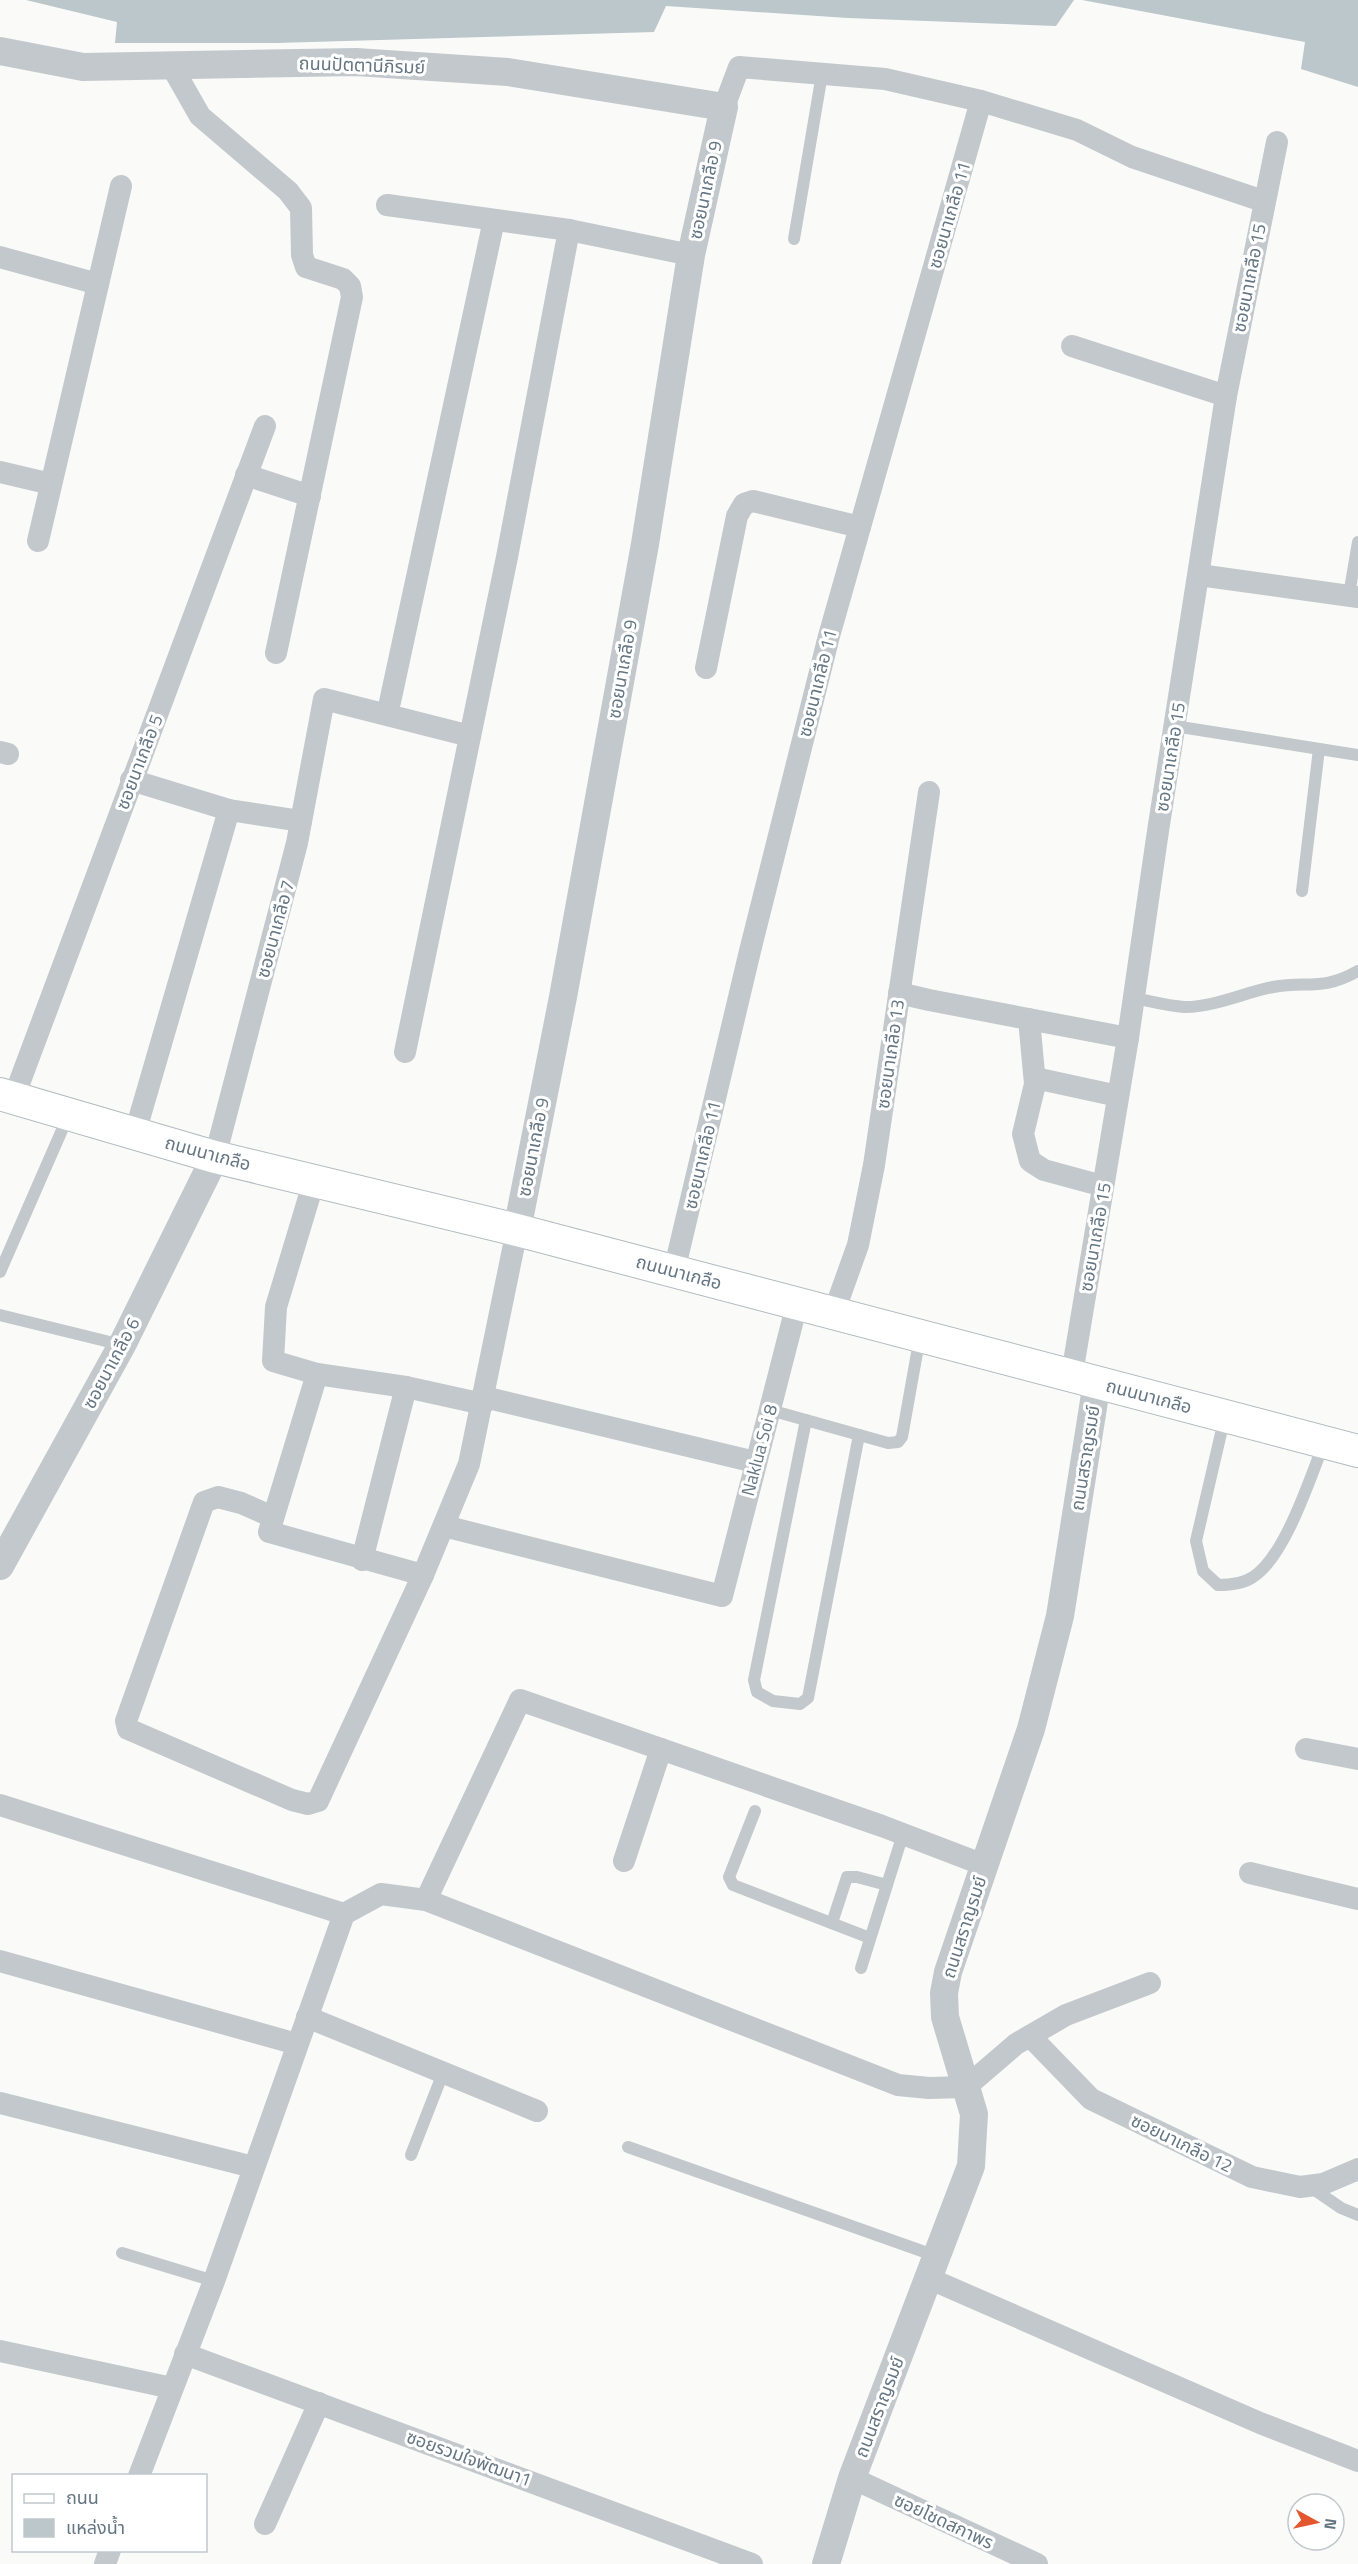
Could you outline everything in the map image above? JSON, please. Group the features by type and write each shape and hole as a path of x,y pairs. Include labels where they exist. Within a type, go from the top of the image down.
{"main road":[{"name":"ถนนนาเกลือ","path":"7,1095 215,1157 517,1230 1358,1451"}],"street":[{"name":"ถนนปัตตานีภิรมย์","path":"0,51 83,67 356,62 497,71 723,107"},
{"path":"171,65 200,116 288,190 301,208 302,255 306,267 315,272 343,279 350,286 352,297 276,654"},
{"path":"723,107 739,67 885,79 981,101 1077,129 1132,157 1176,174 1263,201"},
{"name":"ซอยนาเกลือ 11","path":"674,1271 758,918 829,636 981,101"},
{"name":"ซอยนาเกลือ 9","path":"517,1230 563,997 641,567 691,255 723,107"},
{"name":"ซอยนาเกลือ 15","path":"1084,1378 1103,1186 1128,1038 1174,726 1226,396 1276,142"},
{"path":"38,541 121,186"},
{"path":"387,205 569,230 691,255"},
{"path":"390,702 494,220"},
{"path":"405,1052 507,557 569,230"},
{"path":"0,257 98,284"},
{"path":"1072,346 1226,396"},
{"name":"ซอยนาเกลือ 5","path":"7,1095 131,780 265,426"},
{"path":"0,472 51,484"},
{"path":"246,475 310,496"},
{"path":"706,668 737,516 744,504 753,501 860,527"},
{"path":"1199,575 1354,596"},
{"name":"ซอยนาเกลือ 7","path":"215,1157 301,821 324,699 470,736"},
{"path":"131,780 229,810 301,821"},
{"name":"ซอยนาเกลือ 13","path":"834,1312 858,1245 874,1165 929,792"},
{"path":"135,1133 229,810"},
{"path":"899,993 1128,1038"},
{"path":"1029,1019 1035,1084 1023,1134 1030,1161 1044,1170 1103,1186"},
{"path":"1035,1078 1118,1096"},
{"name":"ซอยนาเกลือ 6","path":"2,1560 122,1345 215,1157"},
{"path":"314,1181 276,1307 273,1361 317,1374 484,1401 755,1462"},
{"path":"273,1517 241,1503 218,1497 204,1503 128,1713 128,1729 292,1800 308,1804 318,1801 423,1575 469,1464 484,1401 517,1230"},
{"name":"Naklua Soi 8","path":"444,1526 722,1596 755,1462 798,1304"},
{"path":"317,1374 268,1532 362,1560 423,1575"},
{"name":"ถนนสราญรมย์","path":"826,2564 852,2478 971,2166 974,2114 945,2017 944,1993 948,1972 1031,1729 1060,1616 1084,1378"},
{"path":"362,1560 406,1387"},
{"path":"426,1900 520,1700 903,1834 984,1865"},
{"path":"624,1861 661,1749"},
{"path":"1306,1749 1358,1760"},
{"path":"0,1805 344,1914"},
{"path":"1250,1873 1358,1899"},
{"path":"139,2474 214,2281 344,1914 381,1894 426,1900 898,2085 929,2088 966,2086 1016,2044 1066,2015 1150,1983"},
{"path":"0,1961 297,2044"},
{"path":"307,2017 537,2111"},
{"name":"ซอยนาเกลือ 12","path":"1030,2036 1091,2099 1252,2176 1300,2187 1323,2184 1358,2169"},
{"path":"0,2103 253,2167"},
{"path":"932,2267 1260,2423 1358,2462"},
{"path":"0,2350 172,2388"},
{"name":"ซอยรวมใจพัฒนา1","path":"185,2354 752,2564"},
{"path":"265,2524 319,2403"},
{"name":"ซอยโชดสกาพร","path":"852,2478 1037,2564"}],"lane":[{"path":"794,239 822,74"},
{"path":"1354,596 1358,542"},
{"path":"1174,726 1358,755"},
{"path":"1302,891 1319,749"},
{"path":"1134,998 1185,1007 1274,987 1317,986 1340,982 1358,971"},
{"path":"0,1272 69,1114"},
{"path":"0,1315 122,1345"},
{"path":"770,1410 888,1443 898,1442 902,1437 920,1335"},
{"path":"1225,1416 1196,1541 1203,1571 1218,1585 1234,1585 1254,1577 1269,1561 1287,1533 1324,1442"},
{"path":"806,1420 754,1680 757,1692 772,1701 800,1704 807,1698 859,1435"},
{"path":"755,1811 729,1877 733,1885 870,1938"},
{"path":"861,1968 903,1834"},
{"path":"832,1923 847,1877 857,1877 887,1885"},
{"path":"411,2155 443,2073"},
{"path":"628,2146 932,2267"},
{"path":"1308,2186 1341,2208 1358,2215"},
{"path":"122,2253 214,2281"}],"water":[{"path":"26,0 1074,0 1056,26 848,18 666,6 654,32 276,43 115,43 117,22"},
{"path":"1082,0 1358,0 1358,87 1301,69 1305,42"}]}
